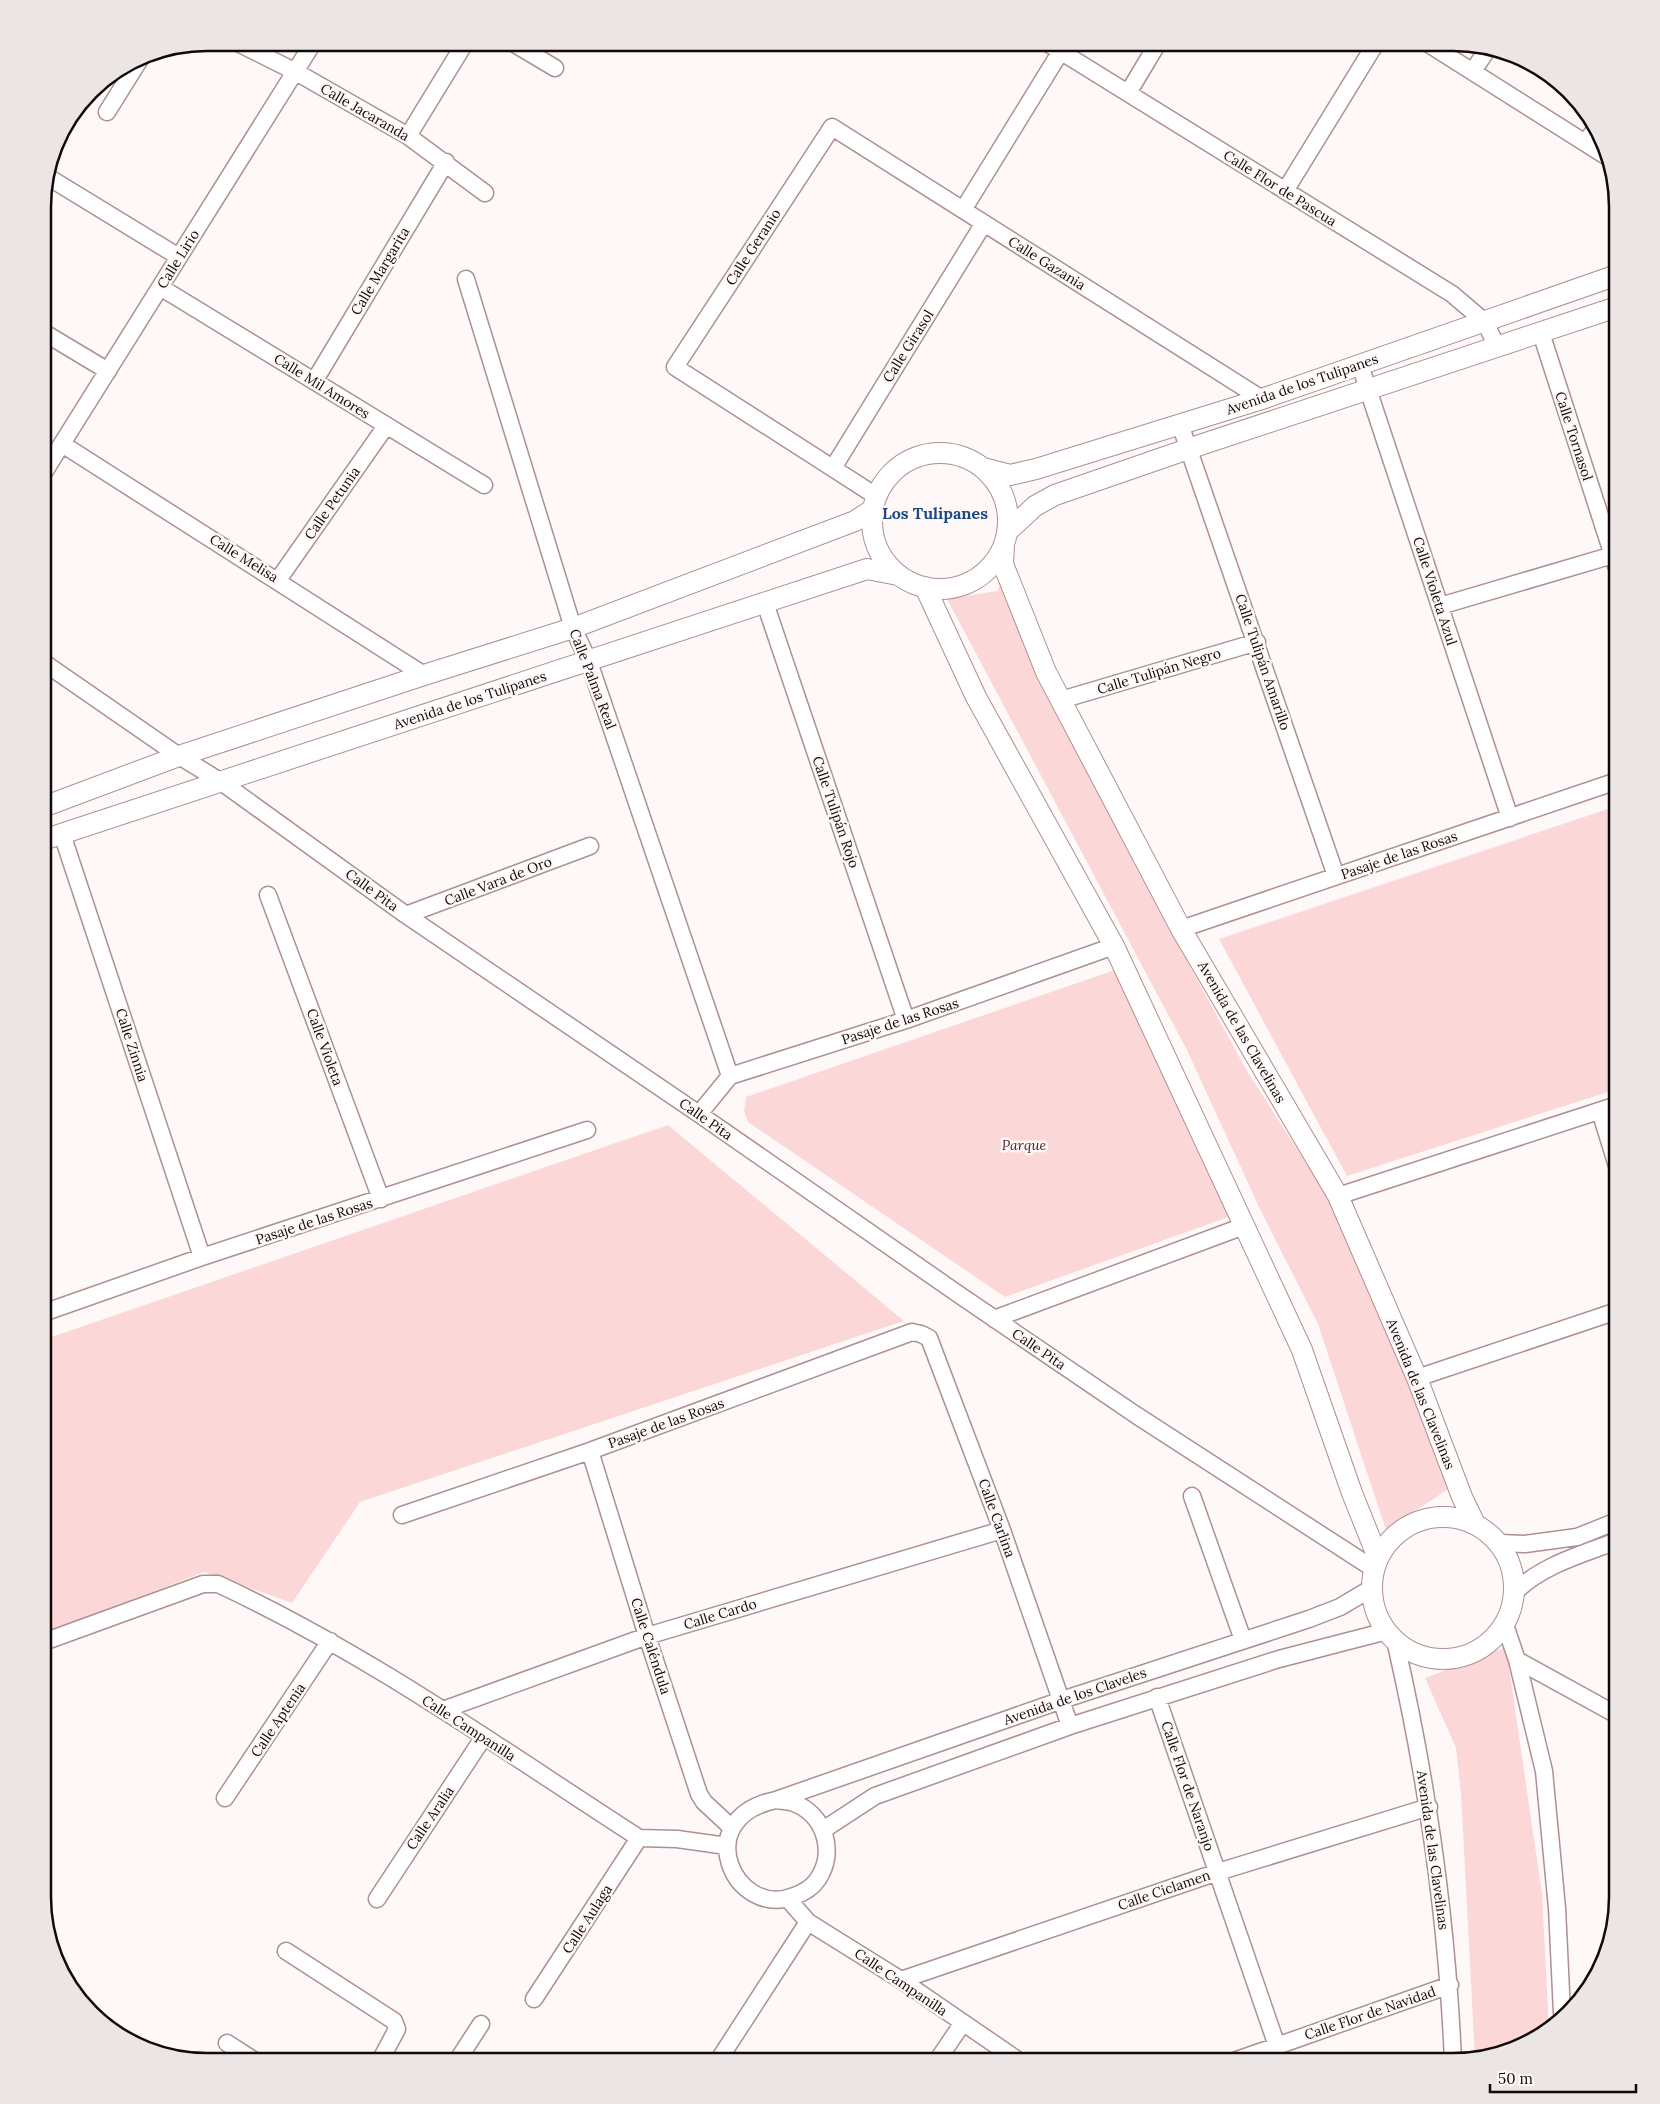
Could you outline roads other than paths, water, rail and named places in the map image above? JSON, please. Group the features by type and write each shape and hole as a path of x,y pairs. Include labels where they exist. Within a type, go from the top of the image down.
{"street":[{"name":"Calle Jacaranda","path":"255,51 408,136 485,192"},
{"name":"Calle Lirio","path":"52,460 308,51"},
{"path":"408,136 460,51"},
{"path":"528,51 555,68"},
{"path":"963,210 1051,52"},
{"name":"Calle Flor de Pascua","path":"1062,52 1452,294 1485,322 1497,347"},
{"path":"1128,93 1153,52"},
{"path":"1284,191 1370,52"},
{"path":"1442,52 1597,150"},
{"path":"1473,71 1484,54"},
{"path":"107,112 134,69"},
{"name":"Calle Gazania","path":"832,127 1262,398"},
{"name":"Calle Geranio","path":"832,127 675,367 833,468"},
{"path":"1586,142 1591,135"},
{"name":"Calle Margarita","path":"315,380 446,162"},
{"path":"54,181 179,257"},
{"name":"Calle Girasol","path":"833,468 984,223"},
{"name":"Avenida de los Tulipanes","path":"983,468 1010,475 1180,424 1360,365 1609,278"},
{"name":"Calle Palma Real","path":"466,279 573,628 589,662 730,1076"},
{"name":"Calle Mil Amores","path":"160,288 315,380 386,426 484,485"},
{"name":"Avenida de los Tulipanes","path":"1006,537 1035,506 1055,495 1188,449 1609,310"},
{"name":"Calle Tornasol","path":"1541,333 1609,543"},
{"path":"52,337 108,372"},
{"name":"Calle Violeta Azul","path":"1360,365 1510,818"},
{"name":"Calle Tulipán Amarillo","path":"1180,424 1257,642 1336,876"},
{"name":"Calle Petunia","path":"278,580 386,426"},
{"name":"Calle Melisa","path":"62,444 278,580 424,675"},
{"path":"52,804 179,756 573,628 855,521 874,502 892,471 917,456 930,453 958,455 983,468 1001,490 1008,517 1006,537 990,568 968,583 954,588 925,587 898,575 879,553 874,539 874,502"},
{"path":"833,468 874,502"},
{"name":"Avenida de las Clavelinas","path":"1006,537 1003,564 1046,672 1182,929 1338,1196 1417,1378 1474,1524"},
{"path":"1440,606 1609,564"},
{"name":"Avenida de los Tulipanes","path":"52,837 589,662 867,568 898,575"},
{"path":"925,587 976,697 1114,946 1302,1350 1352,1493 1375,1572 1376,1611 1391,1636 1423,1656 1449,1660 1463,1657 1487,1645 1505,1625 1512,1609 1515,1592 1512,1566 1499,1543 1474,1524 1450,1517 1424,1519 1397,1534 1375,1572"},
{"name":"Calle Tulipán Rojo","path":"765,603 906,1020"},
{"name":"Calle Tulipán Negro","path":"1061,700 1257,642"},
{"name":"Calle Pita","path":"52,668 179,756 220,781 406,915 700,1114 994,1319 1375,1572"},
{"name":"Pasaje de las Rosas","path":"1182,929 1609,784"},
{"name":"Calle Zinnia","path":"62,834 202,1257"},
{"name":"Calle Vara de Oro","path":"406,915 590,846"},
{"name":"Calle Violeta","path":"268,895 382,1199"},
{"name":"Pasaje de las Rosas","path":"730,1076 906,1020 1114,946"},
{"path":"700,1114 730,1076"},
{"path":"1338,1196 1609,1108"},
{"path":"1600,1111 1609,1138"},
{"name":"Pasaje de las Rosas","path":"51,1310 202,1257 587,1130"},
{"path":"994,1319 1244,1226"},
{"path":"1417,1378 1609,1314"},
{"name":"Pasaje de las Rosas","path":"402,1515 590,1451 912,1332 929,1338"},
{"name":"Calle Carlina","path":"929,1338 1002,1530 1070,1726"},
{"name":"Calle Caléndula","path":"590,1451 647,1636 699,1794 704,1802 732,1828"},
{"path":"1192,1496 1243,1640"},
{"path":"1499,1543 1525,1544 1577,1537 1609,1525"},
{"name":"Calle Cardo","path":"443,1710 647,1636 1002,1530"},
{"path":"1515,1592 1524,1583 1562,1562 1609,1544"},
{"name":"Avenida de los Claveles","path":"776,1800 1062,1700 1325,1613 1375,1572"},
{"name":"Calle Campanilla","path":"51,1639 203,1584 218,1584 330,1641 443,1710 483,1738 639,1838"},
{"path":"1505,1625 1517,1660 1544,1771 1557,1908 1562,2008"},
{"name":"Avenida de las Clavelinas","path":"1391,1636 1429,1807 1450,1985 1453,2053"},
{"name":"Avenida de los Claveles","path":"823,1830 874,1796 1070,1726 1279,1660 1391,1636"},
{"name":"Calle Aptenia","path":"225,1798 330,1641"},
{"path":"1517,1660 1609,1710"},
{"name":"Calle Flor de Naranjo","path":"1157,1697 1277,2046"},
{"name":"Calle Aralia","path":"376,1899 483,1738"},
{"path":"776,1800 794,1802 811,1813 823,1830 827,1847 826,1864 817,1880 804,1892 788,1899 769,1899 752,1893 738,1881 729,1864 727,1846 732,1828 742,1813 758,1803 776,1800"},
{"name":"Calle Ciclamen","path":"901,1980 1218,1872 1429,1807"},
{"path":"639,1838 678,1839 727,1846"},
{"name":"Calle Aulaga","path":"534,1999 639,1838"},
{"name":"Calle Campanilla","path":"788,1899 808,1922 901,1980 1006,2053"},
{"path":"724,2053 808,1922"},
{"path":"286,1951 394,2021 397,2029 385,2053"},
{"name":"Calle Flor de Navidad","path":"1258,2053 1450,1985"},
{"path":"463,2053 481,2024"},
{"path":"943,2053 962,2024"},
{"path":"227,2043 242,2053"}],"district":[{"name":"Los Tulipanes","path":"935,513"}],"park label":[{"name":"Parque","path":"1024,1145"}]}
